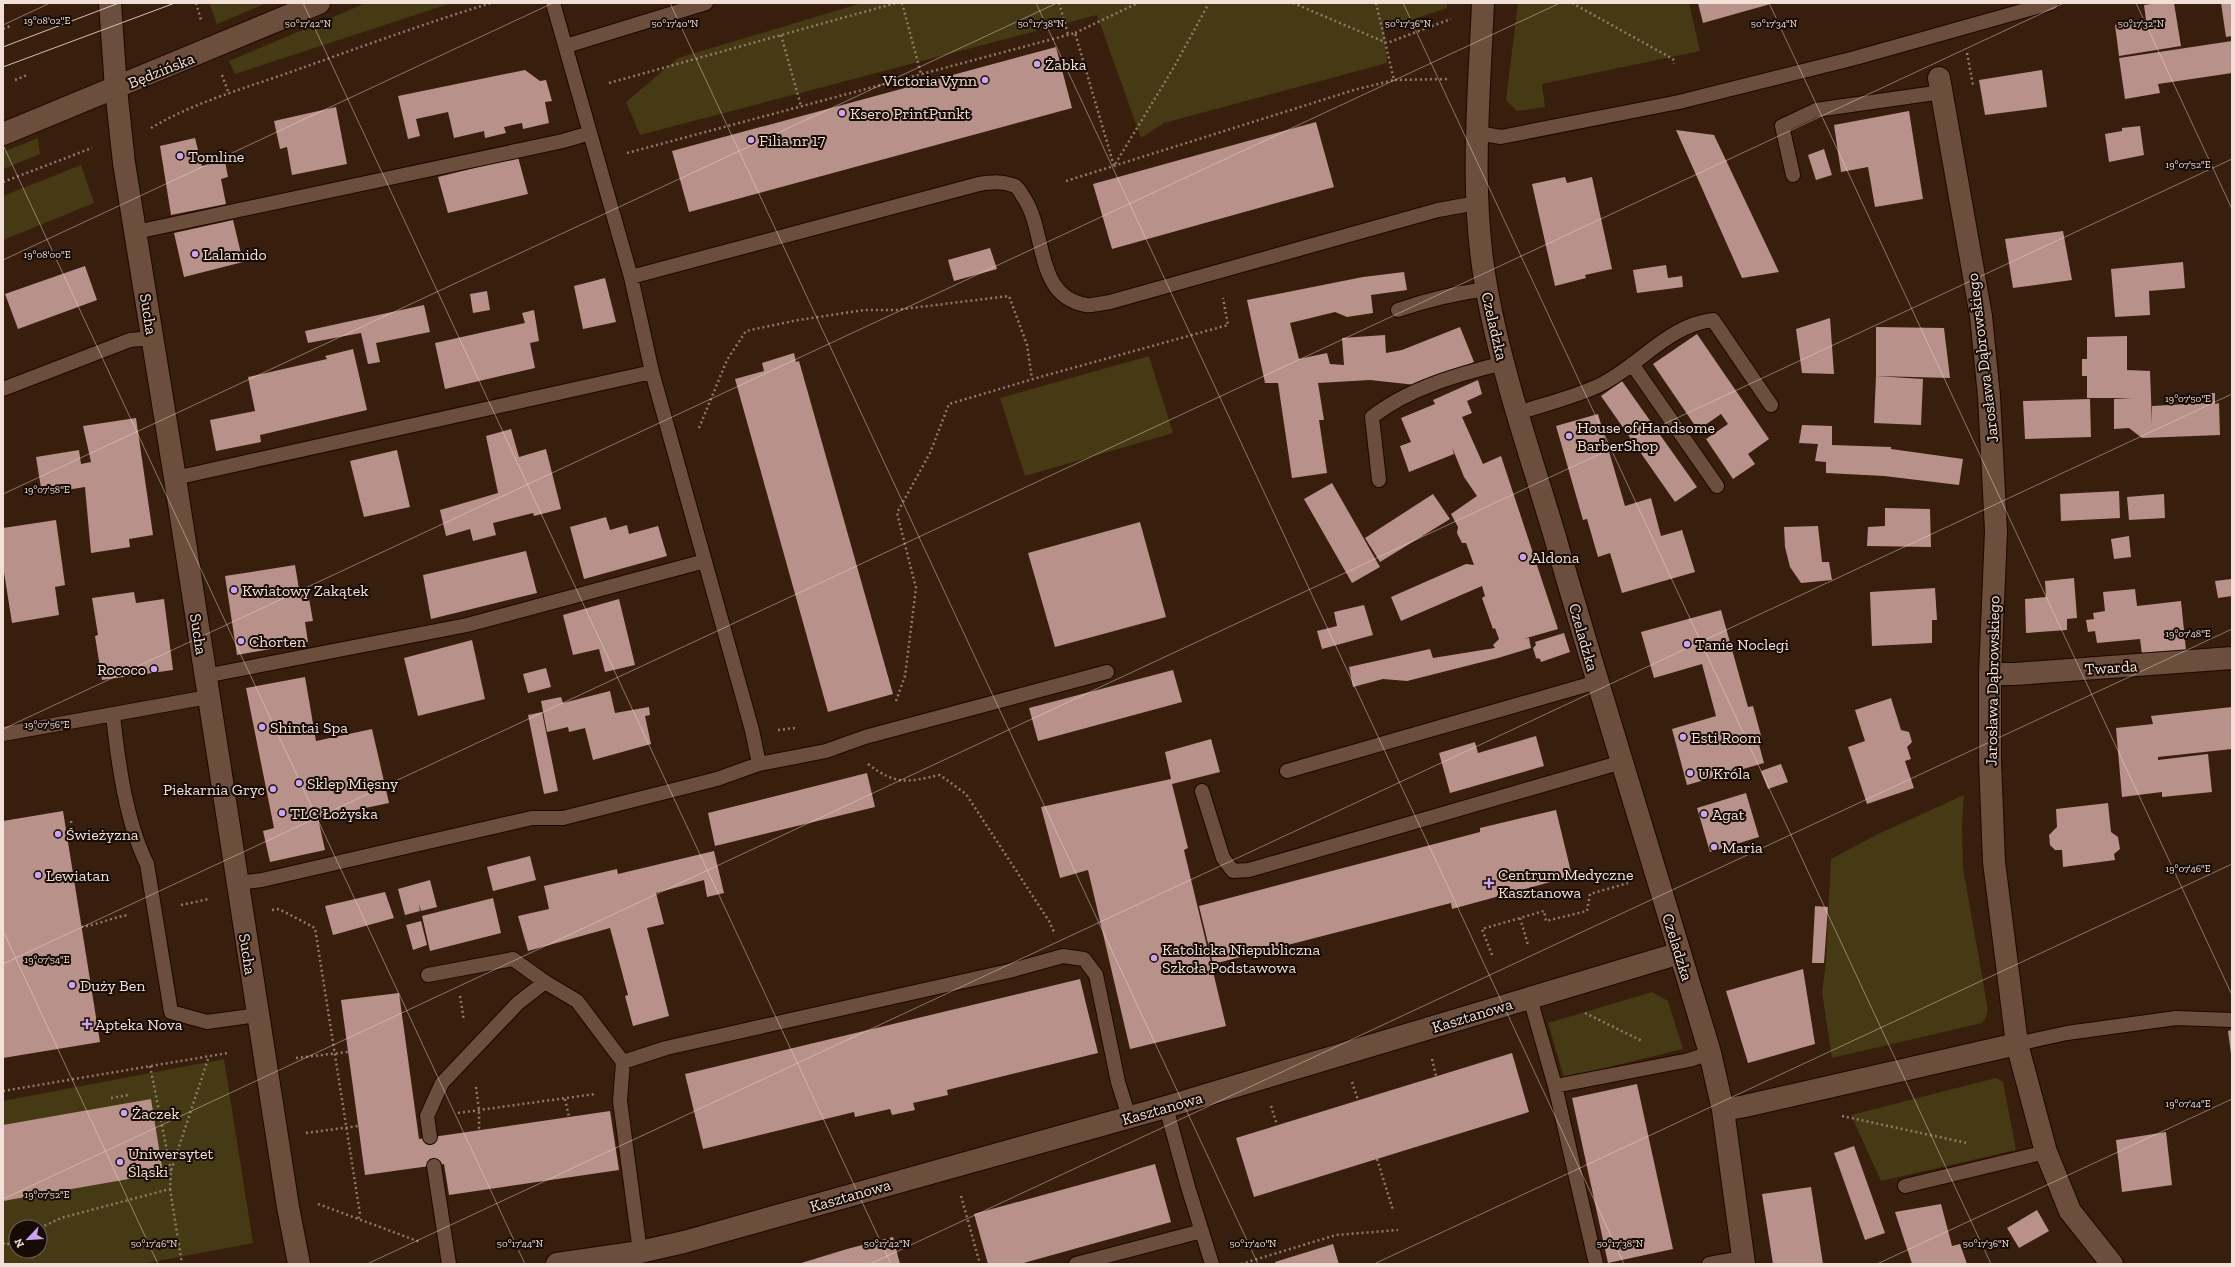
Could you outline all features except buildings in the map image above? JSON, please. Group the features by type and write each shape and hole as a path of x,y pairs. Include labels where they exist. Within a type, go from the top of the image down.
{"street":[{"name":"Sucha","path":"110,3 116,88 124,162 175,478 288,1207 299,1264"},
{"name":"Będzińska","path":"3,134 319,3"},
{"name":"Czeladzka","path":"1483,3 1477,133 1477,203 1486,290 1518,413 1597,682 1710,1053 1722,1110 1743,1261"},
{"name":"Jarosława Dąbrowskiego","path":"1940,85 1981,316 1990,396 1996,531 1990,674 1990,760 1994,862 2017,1044 2046,1152 2070,1211 2112,1264"},
{"name":"Twarda","path":"1990,674 2023,674 2232,658"},
{"name":"Kasztanowa","path":"557,1264 642,1258 1166,1107 1680,953"},
{"path":"1722,1110 2017,1044"}],"lane":[{"path":"553,3 631,277 652,372 752,730 759,764"},
{"path":"566,46 706,3"},
{"path":"1477,133 1501,137 1680,102 1855,58 2051,3"},
{"path":"1793,175 1782,126 1816,110 1940,85"},
{"path":"136,232 563,141 590,133"},
{"path":"631,277 979,184 999,181 1016,187 1029,206 1046,270 1056,289 1069,300 1087,305 1110,302 1438,210 1477,203"},
{"path":"1398,310 1428,300 1486,290"},
{"path":"1518,413 1600,385 1632,364 1672,334 1698,322 1713,320 1771,405"},
{"path":"3,389 130,340 152,338"},
{"path":"1379,480 1372,417 1389,403 1432,385 1504,363"},
{"path":"1632,364 1717,486"},
{"path":"175,478 652,372"},
{"path":"205,676 467,625 705,561"},
{"path":"238,883 262,880 532,818 563,818 717,779 759,764 826,751 865,738 1107,672"},
{"path":"1287,771 1597,682"},
{"path":"3,734 208,698"},
{"path":"113,715 118,758 137,845 147,864 171,1012 207,1022 258,1015"},
{"path":"1202,791 1222,858 1233,871 1249,870 1622,762"},
{"path":"624,1062 666,1048 1009,971 1062,956 1084,959 1096,975 1118,1082 1129,1117"},
{"path":"428,975 513,959 545,982 577,1001 624,1062 620,1101 642,1258"},
{"path":"430,1137 427,1116 442,1083 518,1003 545,982"},
{"path":"1530,998 1555,1086 1596,1264"},
{"path":"2017,1044 2068,1033 2176,1018 2232,1020"},
{"path":"1555,1086 1689,1060 1710,1053"},
{"path":"1166,1107 1212,1264"},
{"path":"1905,1186 2046,1152"},
{"path":"434,1166 449,1264"},
{"path":"1076,1264 1202,1231"},
{"path":"1709,1264 1743,1261"}],"path":[{"path":"196,3 202,22"},
{"path":"150,129 177,114 229,94 393,35 491,3"},
{"path":"609,83 896,3"},
{"path":"902,3 921,74"},
{"path":"1059,3 1068,34"},
{"path":"627,153 1075,33 1138,3"},
{"path":"1114,166 1174,67 1209,3"},
{"path":"1293,3 1387,43 1452,19"},
{"path":"1376,3 1387,43 1394,80"},
{"path":"1572,3 1672,59 1674,64"},
{"path":"3,29 10,26"},
{"path":"1075,33 1114,166"},
{"path":"781,35 801,106"},
{"path":"222,73 229,94"},
{"path":"15,80 28,75"},
{"path":"1066,181 1354,90 1394,80 1455,79"},
{"path":"3,182 90,149"},
{"path":"890,702 897,700 905,676 916,588 897,513 930,453 949,404 1032,379 1228,325 1223,295"},
{"path":"699,428 727,360 746,331 798,320 865,310 895,310 1009,296 1027,345 1032,379"},
{"path":"778,730 800,728"},
{"path":"865,738 868,764 882,775 905,782 940,775 966,794 1049,921 1062,956"},
{"path":"71,821 73,839"},
{"path":"1492,955 1482,929 1544,911 1546,921 1587,911 1590,894 1619,886"},
{"path":"271,910 279,909 315,928 348,1128 360,1214 358,1220"},
{"path":"81,927 102,923 111,917"},
{"path":"1520,918 1528,945"},
{"path":"1583,1012 1661,1051 1689,1060"},
{"path":"296,1058 348,1052"},
{"path":"3,1091 228,1053"},
{"path":"171,1171 209,1056"},
{"path":"1433,1065 1436,1076"},
{"path":"150,1066 171,1171 170,1189 182,1264"},
{"path":"1354,1089 1358,1100"},
{"path":"427,1116 565,1100 621,1090"},
{"path":"111,1098 128,1096"},
{"path":"565,1100 569,1117"},
{"path":"1273,1111 1277,1125"},
{"path":"1838,1115 1968,1143"},
{"path":"307,1132 358,1126"},
{"path":"1377,1159 1392,1210"},
{"path":"959,1188 980,1264"},
{"path":"48,1224 61,1218 170,1189"},
{"path":"313,1203 423,1244"},
{"path":"1241,1264 1336,1235 1398,1230"}],"shaded area":[{"path":"209,3 267,3 217,24"},
{"path":"366,3 452,3 235,74 229,61"},
{"path":"862,3 1447,3 1447,8 1384,29 1387,63 1164,123 1141,138 1097,15 640,135 626,102 678,58"},
{"path":"1518,3 1689,3 1700,51 1542,84 1545,107 1517,111 1506,100"},
{"path":"38,138 40,154 3,169 3,152"},
{"path":"81,165 94,203 3,240 3,196"},
{"path":"1149,356 1173,433 1025,476 1000,398"},
{"path":"1964,795 1962,825 1963,868 1988,1010 1986,1017 1982,1023 1832,1058 1822,992 1826,962 1831,859 1878,834"},
{"path":"1652,992 1668,1001 1683,1049 1564,1078 1548,1023"},
{"name":"Uniwersytet Śląski","path":"224,1059 253,1243 142,1264 3,1264 3,1101"},
{"path":"1996,1078 2003,1082 2016,1150 1881,1181 1851,1115"}],"tram line":[{"path":"3,47 119,3"},
{"path":"3,67 175,3"}],"place":[{"name":"Żabka","path":"1037,64"},
{"name":"Victoria Vynn","path":"985,80"},
{"name":"Ksero PrintPunkt","path":"842,113"},
{"name":"Filia nr 17","path":"751,140"},
{"name":"Tomline","path":"180,156"},
{"name":"Lalamido","path":"195,254"},
{"name":"House of Handsome BarberShop","path":"1569,436"},
{"name":"Aldona","path":"1523,557"},
{"name":"Kwiatowy Zakątek","path":"234,590"},
{"name":"Chorten","path":"241,641"},
{"name":"Tanie Noclegi","path":"1687,644"},
{"name":"Rococo","path":"154,669"},
{"name":"Shintai Spa","path":"262,727"},
{"name":"Esti Room","path":"1683,737"},
{"name":"U Króla","path":"1690,773"},
{"name":"Sklep Mięsny","path":"299,783"},
{"name":"Piekarnia Gryc","path":"273,789"},
{"name":"TLC Łożyska","path":"282,813"},
{"name":"Agat","path":"1704,814"},
{"name":"Świeżyzna","path":"58,834"},
{"name":"Maria","path":"1714,847"},
{"name":"Lewiatan","path":"38,875"},
{"name":"Centrum Medyczne Kasztanowa","path":"1489,883"},
{"name":"Katolicka Niepubliczna Szkoła Podstawowa","path":"1154,958"},
{"name":"Duży Ben","path":"72,985"},
{"name":"Apteka Nova","path":"87,1024"},
{"name":"Żaczek","path":"124,1113"},
{"name":"Uniwersytet Śląski","path":"120,1162"}]}
